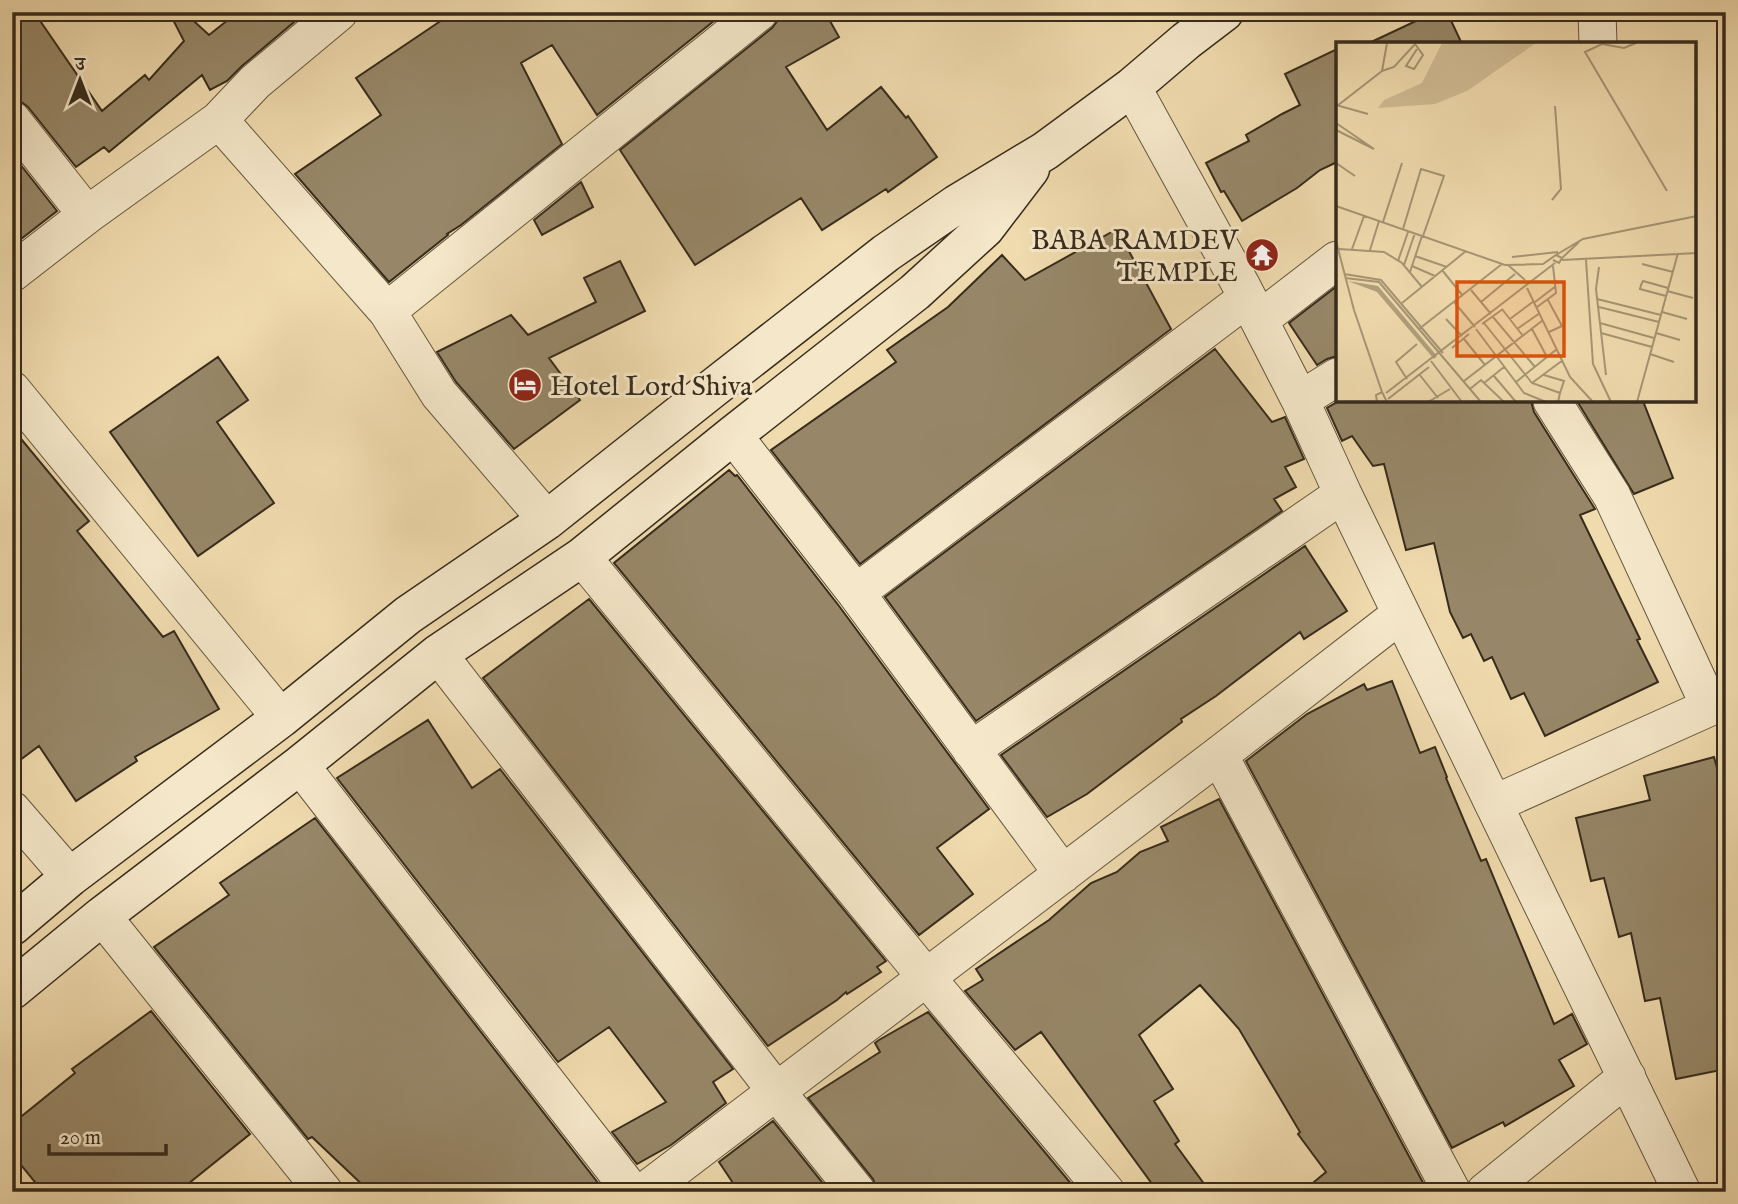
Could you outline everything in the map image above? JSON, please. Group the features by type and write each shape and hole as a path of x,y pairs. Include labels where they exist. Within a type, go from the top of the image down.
{"street":[{"path":"12,273 219,120 255,82 339,12"},
{"path":"387,311 759,12"},
{"path":"12,926 71,877 281,718 408,615 547,520 886,253 957,204 1045,151 1132,87 1224,12"},
{"path":"1597,12 1598,42"},
{"path":"1132,87 1242,287 1300,400 1343,494 1682,1192"},
{"path":"12,120 87,215"},
{"path":"219,120 387,311 439,394 547,520"},
{"path":"12,990 102,916 300,765 438,654 582,557 915,292 985,228 1045,151"},
{"path":"856,593 1253,309 1336,261"},
{"path":"1300,400 1336,378"},
{"path":"12,390 281,718"},
{"path":"1494,804 1710,707 1612,496 1553,402"},
{"path":"733,435 856,593 1063,874"},
{"path":"971,750 1343,494"},
{"path":"582,557 1106,1192"},
{"path":"644,1192 1401,614"},
{"path":"438,654 857,1192"},
{"path":"1219,755 1452,1192"},
{"path":"300,765 632,1192"},
{"path":"12,810 71,877"},
{"path":"102,916 324,1192"},
{"path":"1485,1192 1626,1077"}],"building":[{"path":"34,12 102,111 145,75 149,80 184,41 169,12 184,12 209,35 238,12 306,12 227,81 210,90 202,75 109,152 104,147 76,167 28,107 20,101 12,100 12,24"},
{"path":"454,12 725,12 597,115 552,45 521,63 562,144 389,282 295,174 381,115 356,78"},
{"path":"779,12 825,12 839,37 786,67 827,130 881,87 906,118 908,116 937,157 888,192 886,189 822,230 801,198 695,265 620,150 772,28 778,20"},
{"path":"1435,12 1447,12 1461,42 1371,42"},
{"path":"1336,49 1336,162 1242,221 1224,191 1221,192 1206,163 1249,141 1246,135 1300,105 1285,74"},
{"path":"12,154 57,211 12,246"},
{"path":"581,182 593,207 542,235 534,220"},
{"path":"1117,229 1171,329 860,564 771,450 896,362 887,350 948,307 1002,255 1025,280"},
{"path":"620,261 645,311 549,358 580,400 514,449 456,382 437,352 511,315 528,335 596,302 584,278"},
{"path":"1336,287 1336,356 1317,365 1289,323"},
{"path":"1215,349 1272,422 1285,417 1304,459 1285,467 1296,487 1274,499 1282,511 976,721 885,597"},
{"path":"218,357 248,400 217,422 274,503 198,556 110,432"},
{"path":"1337,402 1531,402 1534,412 1595,509 1580,515 1658,682 1545,736 1524,693 1511,699 1492,657 1484,661 1471,634 1463,638 1450,612 1434,543 1406,550 1384,464 1373,466 1352,436 1342,441 1327,408"},
{"path":"1578,402 1643,402 1673,478 1634,494"},
{"path":"12,428 89,521 77,531 163,637 174,631 219,709 135,757 137,761 76,801 39,746 12,766"},
{"path":"729,470 737,475 839,606 989,809 937,848 973,894 919,935 614,563"},
{"path":"1305,546 1347,611 1304,639 1300,632 1181,719 1182,722 1087,794 1047,817 1001,755"},
{"path":"589,599 886,961 877,967 881,972 847,994 846,992 768,1046 483,678"},
{"path":"1392,681 1420,753 1435,747 1481,861 1486,859 1554,1024 1572,1014 1587,1044 1559,1060 1574,1086 1505,1126 1503,1122 1452,1148 1246,761 1307,714 1364,684 1367,690"},
{"path":"428,720 472,788 500,769 733,1069 713,1082 726,1103 671,1145 637,1164 612,1132 666,1102 609,1027 558,1062 337,778"},
{"path":"1714,757 1726,801 1726,1069 1676,1079 1660,998 1645,1001 1631,933 1619,937 1604,878 1591,881 1576,818 1650,800 1644,776"},
{"path":"1219,799 1428,1192 1302,1192 1326,1172 1298,1134 1300,1132 1239,1029 1200,985 1139,1035 1173,1089 1154,1101 1179,1141 1175,1144 1210,1192 1158,1192 1041,1032 1015,1050 965,991 983,980 976,969 1049,920 1091,883 1117,872 1140,852 1168,841 1161,827"},
{"path":"315,818 605,1192 370,1192 312,1137 308,1139 154,947 229,895 220,883"},
{"path":"151,1011 250,1134 178,1192 43,1192 12,1154 12,1124 75,1073 72,1069"},
{"path":"928,1012 1078,1192 878,1192 873,1179 808,1098 880,1052 875,1043 879,1040"},
{"path":"773,1121 830,1192 739,1192 719,1162"}],"place":[{"name":"BABA RAMDEV TEMPLE","path":"1262,255"},
{"name":"Hotel Lord Shiva","path":"525,385"}]}
